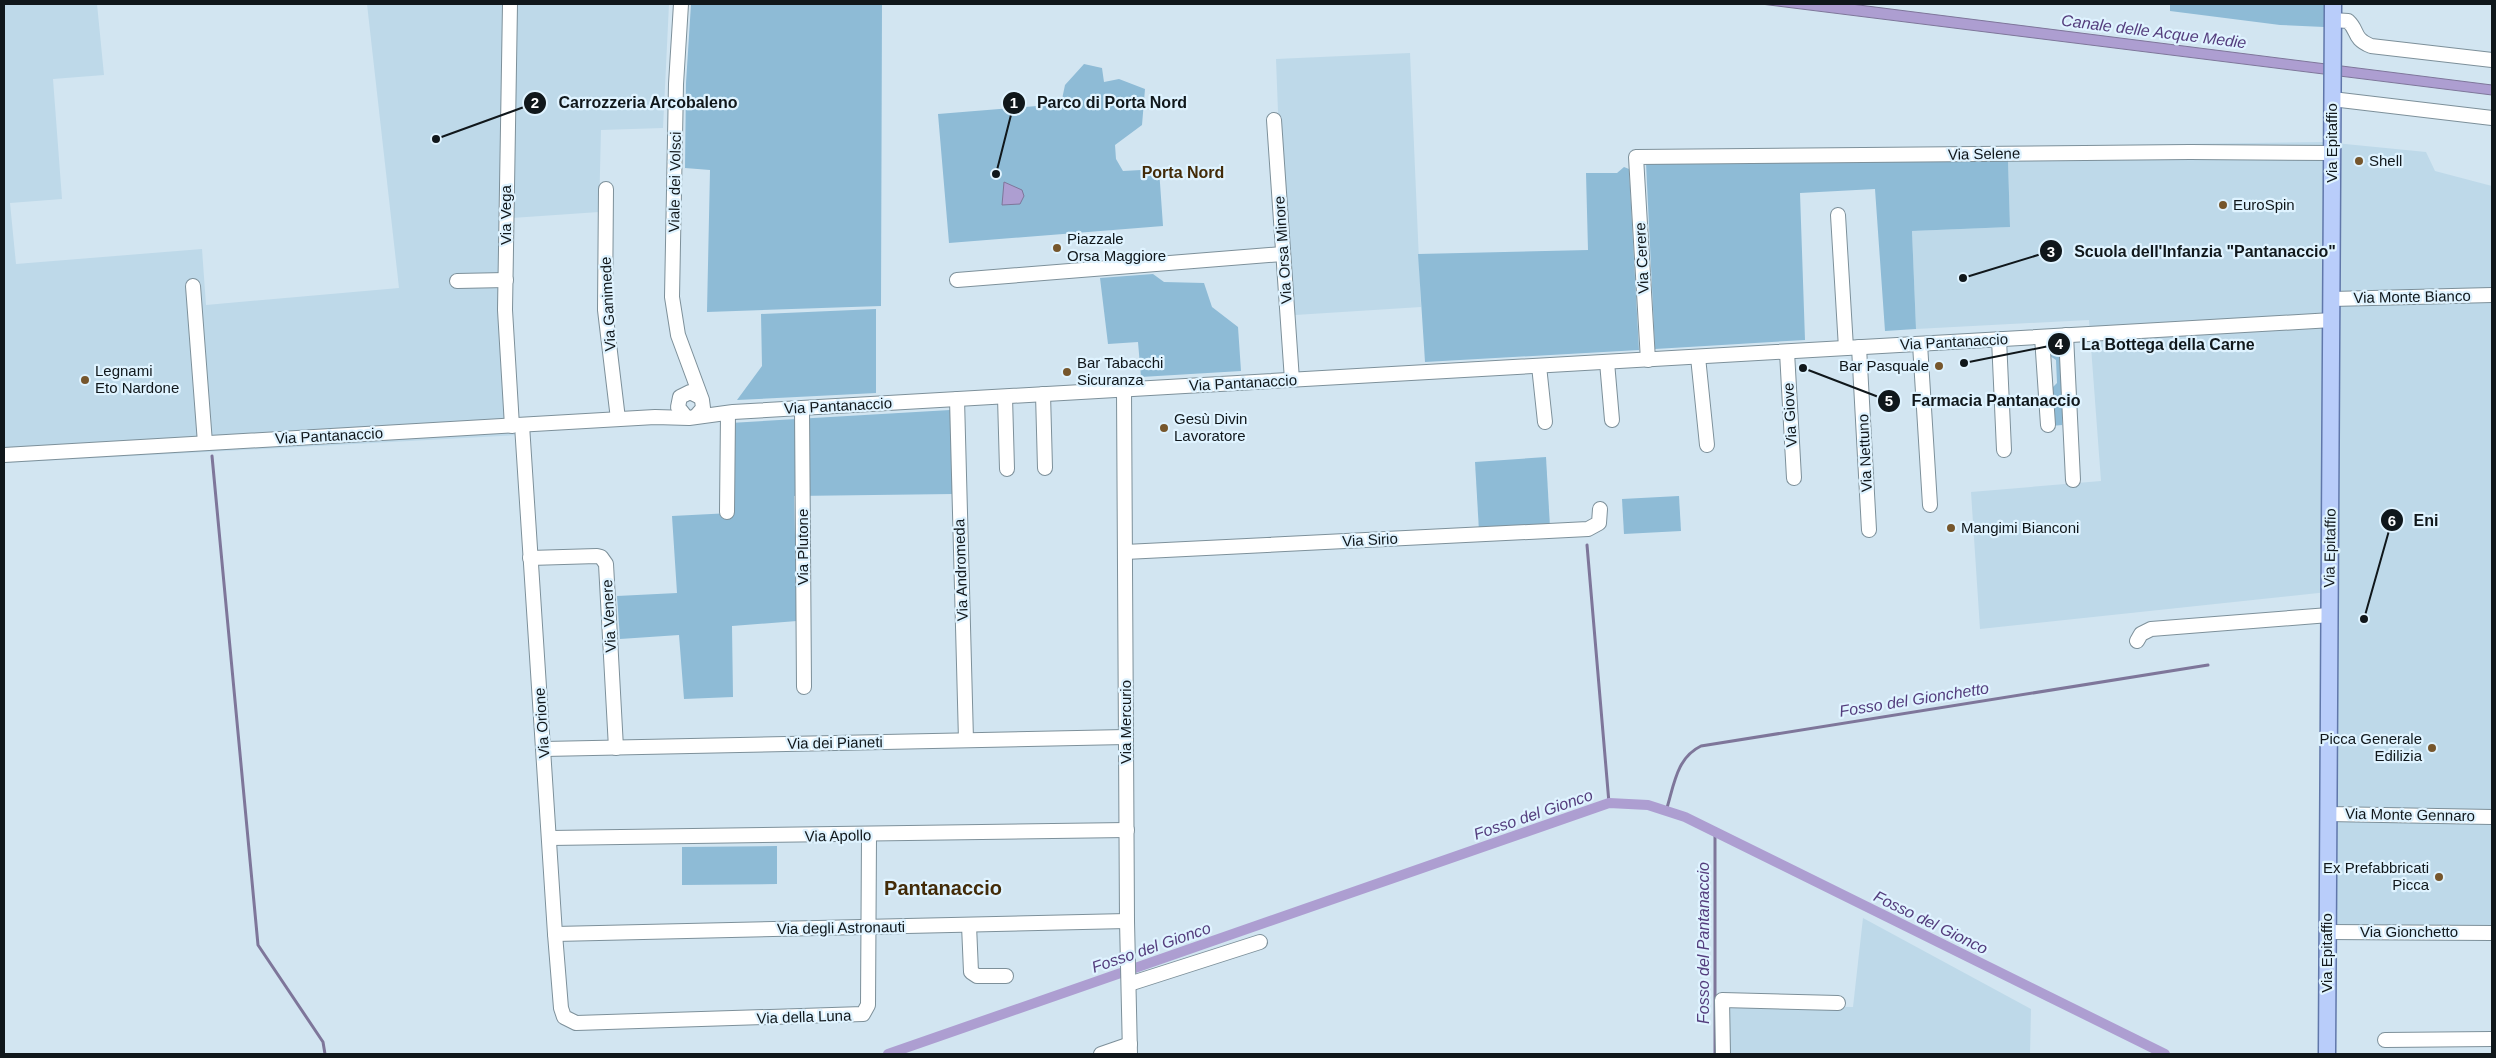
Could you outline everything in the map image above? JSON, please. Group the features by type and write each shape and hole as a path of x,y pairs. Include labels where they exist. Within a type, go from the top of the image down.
{"main road":[{"name":"Via Epitaffio","path":"2327,1054 2333,12"}],"street":[{"name":"Via Vega","path":"510,4 505,310 517,425"},
{"name":"Viale dei Volsci","path":"682,4 676,84 672,297 676,325 686,358 692,368 696,408"},
{"path":"2333,12 2348,21 2355,35 2362,42 2371,46 2492,60"},
{"path":"2332,94 2492,118"},
{"name":"Via Orsa Minore","path":"1274,120 1292,380"},
{"name":"Via Selene","path":"1636,157 2190,152 2332,153"},
{"name":"Via Cerere","path":"1636,157 1648,360"},
{"name":"Via Ganimede","path":"606,189 605,310 618,420"},
{"path":"1838,215 1852,348"},
{"path":"958,280 1282,254"},
{"path":"457,281 506,280"},
{"path":"193,286 206,443"},
{"name":"Via Monte Bianco","path":"2332,299 2492,295"},
{"name":"Via Pantanaccio","path":"4,455 618,420 655,417 696,408 728,413 2332,320"},
{"path":"2066,336 2073,480"},
{"path":"2042,337 2048,425"},
{"path":"1999,339 2004,450"},
{"path":"1920,344 1930,505"},
{"name":"Via Nettuno","path":"1852,348 1869,530"},
{"name":"Via Giove","path":"1787,352 1794,478"},
{"path":"1698,357 1707,445"},
{"name":"Viale dei Volsci","path":"680,399 686,358"},
{"path":"1607,362 1612,420"},
{"path":"1538,366 1545,422"},
{"path":"2046,384 2067,383"},
{"name":"Via Mercurio","path":"1124,390 1126,921 1129,963 1130,1049"},
{"path":"694,393 696,408 679,411 680,399 694,393"},
{"path":"1043,394 1045,468"},
{"path":"1005,397 1007,469"},
{"name":"Via Pantanaccio","path":"655,417 680,399"},
{"name":"Via Andromeda","path":"957,399 966,740"},
{"name":"Via Plutone","path":"802,408 804,687"},
{"path":"727,512 728,413"},
{"name":"Via Orione","path":"517,425 530,558 561,1008 566,1020"},
{"name":"Via Sirio","path":"1124,552 1588,529 1599,523 1600,509"},
{"name":"Via Venere","path":"530,558 596,556 601,557 606,564 616,748"},
{"path":"2137,642 2141,634 2151,629 2329,615"},
{"name":"Via dei Pianeti","path":"544,749 1126,737"},
{"name":"Via Monte Gennaro","path":"2328,814 2492,817"},
{"name":"Via Apollo","path":"550,838 869,836 1127,830"},
{"name":"Via della Luna","path":"566,1020 576,1024 860,1015 867,1010 868,1005 869,836"},
{"name":"Via degli Astronauti","path":"555,934 1126,921"},
{"path":"969,925 971,972 977,976 1006,976"},
{"name":"Via Gionchetto","path":"2327,932 2492,933"},
{"path":"1129,981 1260,942"},
{"path":"1722,1054 1722,1000 1838,1004"},
{"path":"2385,1040 2492,1039"},
{"path":"1101,1054 1130,1049"}],"shaded area":[{"path":"4,4 97,4 104,75 53,79 62,199 10,203 16,264 202,249 206,305 399,288 367,4 669,4 663,128 601,130 599,212 512,218 509,309 519,435 4,463"},
{"path":"691,4 882,4 881,306 707,312 710,170 685,168 686,83"},
{"path":"1761,4 1851,4 2492,85 2492,95"},
{"path":"2170,4 2324,4 2324,27 2280,25 2170,11"},
{"path":"1410,53 1421,307 1295,315 1278,112 1276,59"},
{"path":"1084,64 1102,68 1104,82 1119,79 1145,89 1142,125 1115,145 1116,159 1123,171 1159,169 1163,226 949,243 938,114 1061,104 1065,85"},
{"path":"2325,142 2426,152 2435,171 2492,186 2492,926 2334,926 2337,591 1980,629 1971,492 2101,481 2089,320 1916,329 1912,231 2010,227 2008,161 2042,160 2043,146"},
{"path":"2008,161 2010,227 1912,231 1916,329 1885,331 1875,189 1800,193 1805,340 1655,349 1646,163"},
{"path":"1624,167 1629,169 1639,350 1425,362 1418,254 1588,250 1586,173 1617,173"},
{"path":"1004,182 1022,190 1024,196 1020,204 1002,205"},
{"path":"1153,274 1164,282 1204,283 1212,307 1238,327 1241,371 1141,377 1138,342 1108,344 1100,278"},
{"path":"876,309 876,393 737,400 762,366 761,314"},
{"path":"2064,344 2065,413 2062,416 2062,425 2051,426 2049,391 2057,383 2056,360 2047,354 2047,345"},
{"path":"950,410 953,494 794,496 797,621 732,626 733,697 684,699 679,635 620,639 617,596 677,593 672,516 731,513 730,423"},
{"path":"1546,457 1550,527 1479,531 1475,462"},
{"path":"1679,496 1681,531 1624,534 1622,499"},
{"path":"777,846 777,884 682,885 682,847"},
{"path":"1863,918 2031,1009 2030,1054 1729,1054 1730,1005 1853,1007"}],"waterway":[{"path":"212,456 258,945 323,1042 325,1054"},
{"path":"1587,545 1609,803"},
{"name":"Fosso del Gionchetto","path":"1666,811 1681,765 1693,751 1701,746 2208,665"},
{"name":"Fosso del Gionco","path":"888,1054 1609,803 1648,805 1685,817 2165,1054"},
{"name":"Fosso del Pantanaccio","path":"1715,831 1715,1054"}],"place":[{"name":"Carrozzeria Arcobaleno","path":"436,139"},
{"name":"Shell","path":"2359,161"},
{"name":"Parco di Porta Nord","path":"996,174"},
{"name":"EuroSpin","path":"2223,205"},
{"name":"Piazzale Orsa Maggiore","path":"1057,248"},
{"name":"Scuola dell'Infanzia \"Pantanaccio\"","path":"1963,278"},
{"name":"La Bottega della Carne","path":"1964,363"},
{"name":"Bar Pasquale","path":"1939,366"},
{"name":"Farmacia Pantanaccio","path":"1803,368"},
{"name":"Bar Tabacchi Sicuranza","path":"1067,372"},
{"name":"Legnami Eto Nardone","path":"85,380"},
{"name":"Gesù Divin Lavoratore","path":"1164,428"},
{"name":"Mangimi Bianconi","path":"1951,528"},
{"name":"Eni","path":"2364,619"},
{"name":"Picca Generale Edilizia","path":"2432,748"},
{"name":"Ex Prefabbricati Picca","path":"2439,877"}],"district":[{"name":"Porta Nord","path":"1183,172"},
{"name":"Pantanaccio","path":"943,888"}],"water label":[{"name":"Canale delle Acque Medie","path":"2154,31"}]}
